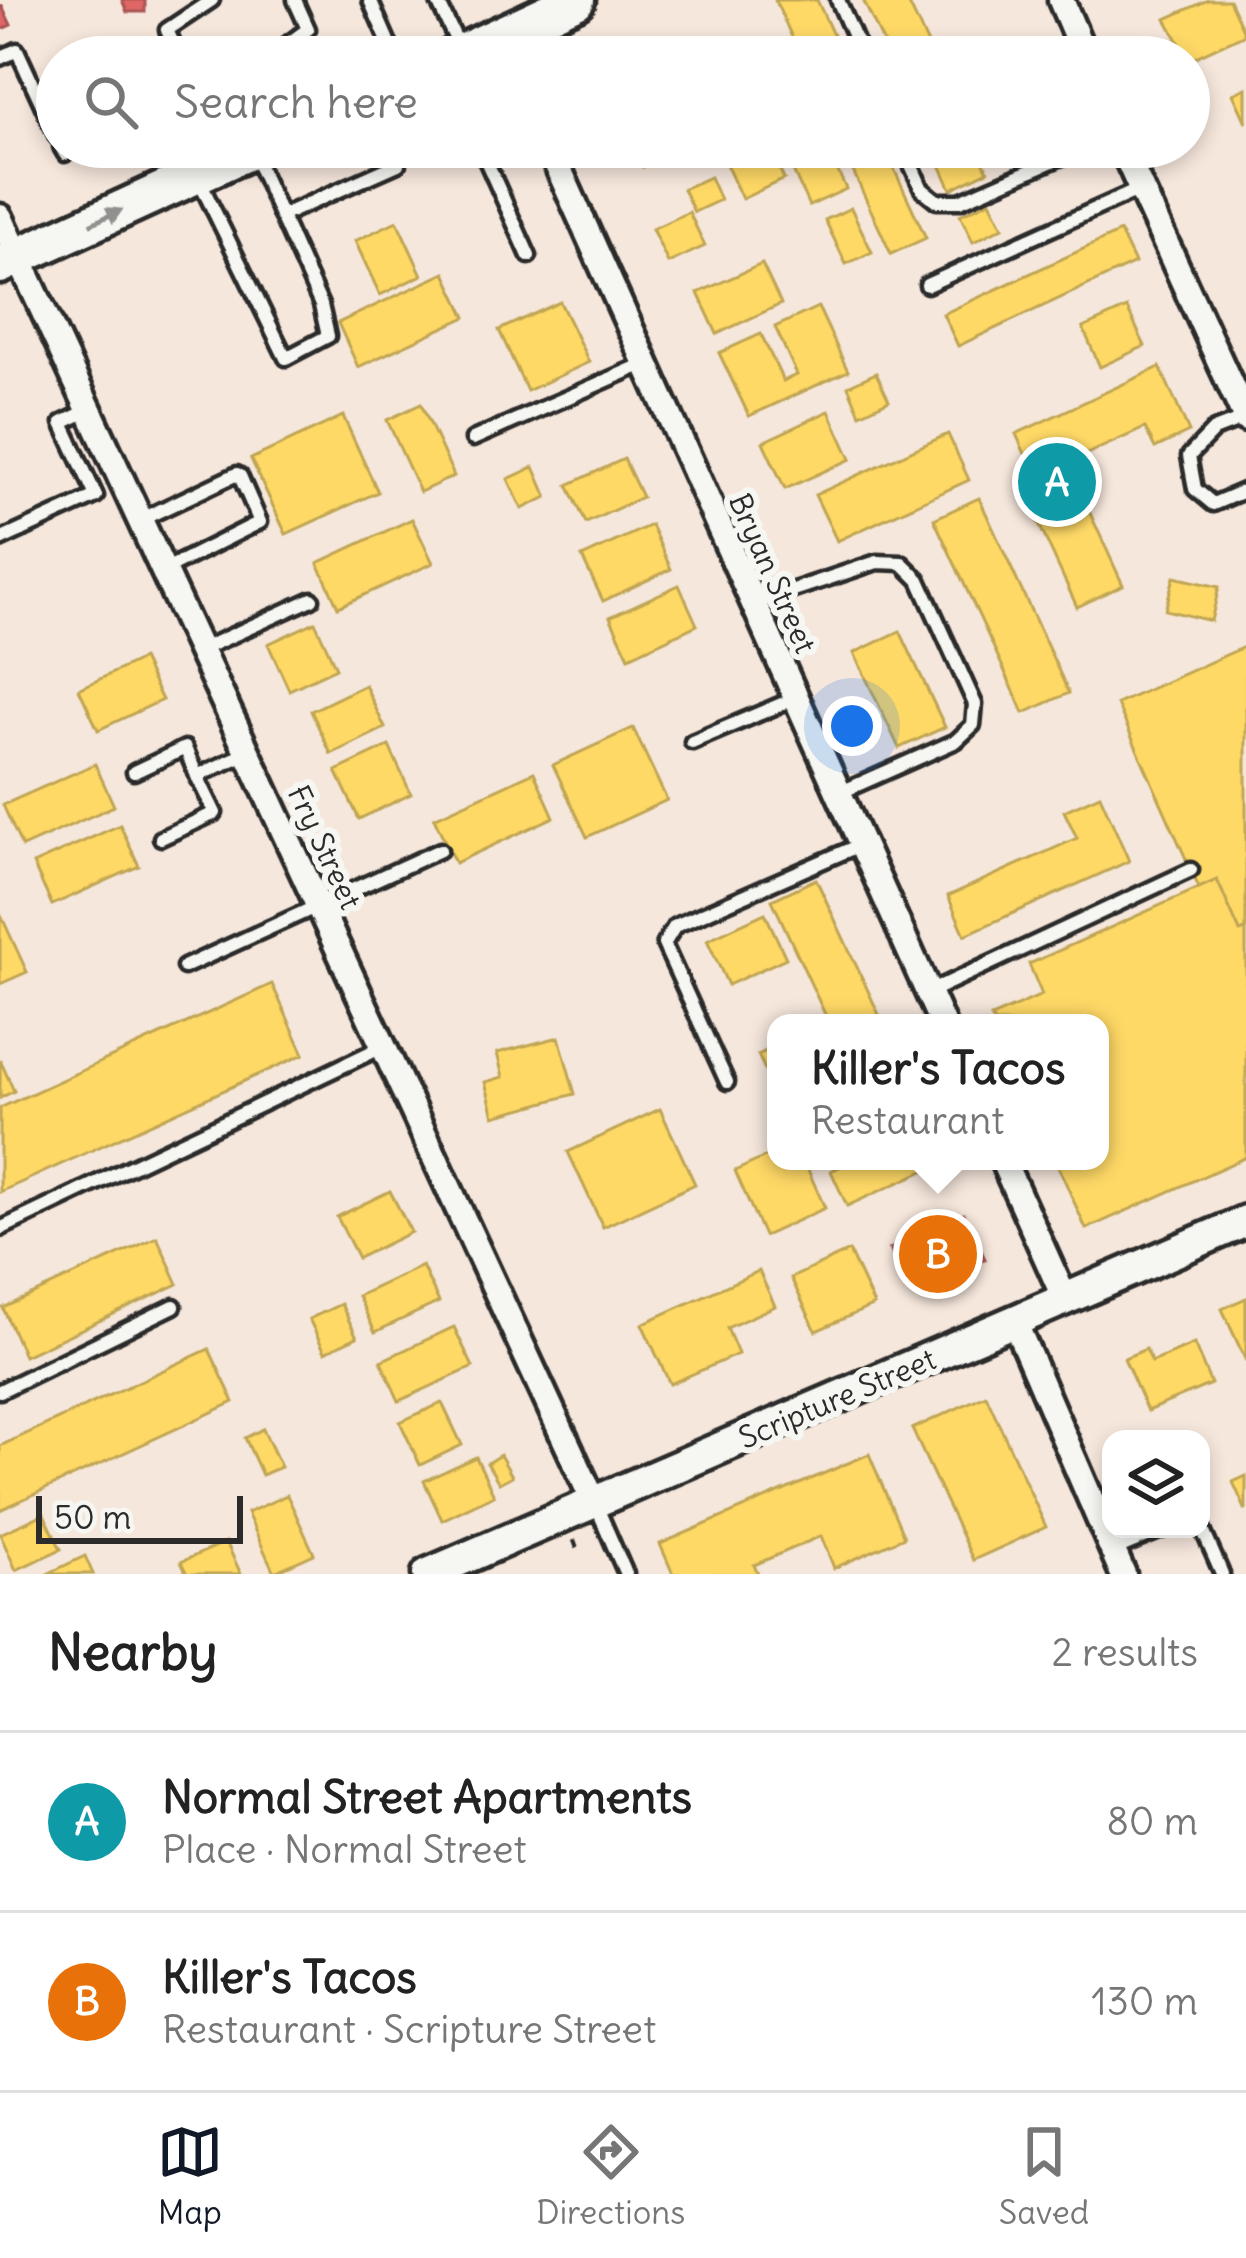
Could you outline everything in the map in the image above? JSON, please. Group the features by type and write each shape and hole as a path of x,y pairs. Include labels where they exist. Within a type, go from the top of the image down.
{"main road":[{"path":"513,36 539,8 577,0"},
{"path":"9,261 205,168"}],"street":[{"path":"1061,0 1076,36"},
{"name":"Bryan Street","path":"558,168 937,1014"},
{"path":"1131,168 1246,418"},
{"name":"Fry Street","path":"0,217 9,261 89,410 594,1502"},
{"path":"1008,1170 1065,1299"},
{"name":"Scripture Street","path":"428,1574 1246,1221"},
{"path":"1014,1322 1118,1562"}],"lane":[{"path":"170,36 167,30 212,0"},
{"path":"295,0 308,29 298,36"},
{"path":"370,0 386,36"},
{"path":"437,0 451,36"},
{"path":"838,0 854,36"},
{"path":"0,58 17,50 36,91"},
{"path":"233,168 286,358 328,336 321,305 281,216 240,168"},
{"path":"281,216 389,168"},
{"path":"489,168 529,256"},
{"path":"912,168 922,189 937,201 960,201 1036,168"},
{"path":"927,285 1140,189"},
{"path":"472,439 646,363"},
{"path":"89,410 62,423 96,496"},
{"path":"1246,418 1214,430 1189,456 1195,488 1213,504 1246,490"},
{"path":"140,520 240,476 260,522 164,571"},
{"path":"0,539 124,485"},
{"path":"754,603 877,562 902,563 919,580 974,704 973,725 956,741 839,793"},
{"path":"200,650 312,599"},
{"path":"692,742 796,698"},
{"path":"134,772 185,748 215,813 161,838"},
{"path":"197,776 248,752"},
{"path":"727,1082 664,944 675,926 862,844"},
{"path":"184,967 440,850"},
{"path":"928,992 1191,870"},
{"path":"0,1229 383,1046"},
{"path":"0,1391 173,1306"},
{"path":"594,1502 626,1574"},
{"path":"1118,1562 1151,1538"},
{"path":"1206,1538 1222,1574"}],"path":[{"path":"574,1540 578,1551"}],"building: Homes":[{"path":"775,0 817,0 833,36 791,36"},
{"path":"863,0 907,0 924,36 880,36"},
{"path":"1208,0 1229,0 1245,34 1210,50 1210,36 1176,36 1166,19"},
{"path":"1246,88 1246,122 1233,94"},
{"path":"728,168 779,168 784,179 742,199"},
{"path":"792,168 836,168 846,189 809,206"},
{"path":"852,168 894,168 926,238 891,254"},
{"path":"942,168 986,168 988,171 951,189"},
{"path":"710,177 720,200 694,212 683,189"},
{"path":"990,201 1003,227 973,242 960,215"},
{"path":"851,208 872,252 846,264 825,220"},
{"path":"689,212 705,246 668,263 652,229"},
{"path":"397,221 422,275 380,295 355,241"},
{"path":"1120,232 1135,263 958,346 943,314"},
{"path":"762,264 781,304 717,334 698,293"},
{"path":"445,273 466,317 358,367 338,323"},
{"path":"560,302 589,362 527,391 499,330"},
{"path":"818,307 848,371 749,416 719,353 761,334 783,381 797,375 775,327"},
{"path":"1127,308 1145,346 1100,367 1083,328"},
{"path":"1160,367 1189,432 1155,448 1145,428 1067,463 1123,585 1077,607 1031,507 1046,500 1016,434"},
{"path":"876,373 889,400 860,414 848,386"},
{"path":"421,404 454,476 420,492 387,420"},
{"path":"829,411 851,459 785,489 763,442"},
{"path":"343,416 378,492 286,534 251,459"},
{"path":"948,434 969,480 837,541 815,495"},
{"path":"624,459 642,497 586,523 568,485"},
{"path":"534,467 547,497 522,509 508,479"},
{"path":"979,498 1069,693 1024,713 934,519"},
{"path":"412,519 433,563 338,607 318,563"},
{"path":"651,525 671,569 603,601 582,557"},
{"path":"1174,577 1219,587 1211,621 1165,610"},
{"path":"679,585 697,625 629,657 610,617"},
{"path":"315,622 336,668 289,690 268,644"},
{"path":"900,631 945,727 899,748 854,653"},
{"path":"1246,646 1246,930 1240,932 1217,880 1199,888 1117,704"},
{"path":"142,659 162,700 98,730 79,689"},
{"path":"365,685 385,728 331,754 311,711"},
{"path":"633,728 667,800 587,837 553,765"},
{"path":"389,746 411,794 359,819 336,771"},
{"path":"95,764 114,806 22,847 3,805"},
{"path":"534,772 554,817 455,863 434,818"},
{"path":"1100,795 1129,861 965,935 948,896 1077,838 1064,811"},
{"path":"120,825 139,866 52,905 33,864"},
{"path":"816,879 879,1014 825,1014 772,900"},
{"path":"1217,880 1240,932 1246,930 1246,1157 1086,1229 1060,1170 1109,1170 1109,1014 998,1014 1042,995 1029,964"},
{"path":"0,913 27,972 0,984"},
{"path":"765,913 786,958 728,985 707,940"},
{"path":"272,984 304,1054 0,1192 0,1108"},
{"path":"559,1037 575,1094 494,1116 485,1082 503,1077 497,1053"},
{"path":"767,1050 767,1074 758,1055"},
{"path":"0,1060 14,1091 0,1098"},
{"path":"660,1109 695,1184 603,1227 568,1152"},
{"path":"767,1156 767,1170 808,1170 825,1208 764,1236 735,1171"},
{"path":"833,1170 926,1170 847,1206"},
{"path":"390,1191 411,1232 358,1258 337,1217"},
{"path":"157,1237 178,1284 24,1356 3,1308"},
{"path":"849,1251 874,1305 816,1331 791,1278"},
{"path":"422,1266 439,1302 375,1332 358,1296"},
{"path":"759,1271 775,1306 727,1328 738,1354 670,1384 642,1324"},
{"path":"1246,1298 1246,1361 1222,1309"},
{"path":"341,1304 357,1337 325,1352 309,1319"},
{"path":"454,1327 473,1367 399,1401 381,1361"},
{"path":"1194,1344 1211,1384 1147,1411 1124,1358 1146,1349 1152,1362"},
{"path":"209,1349 234,1402 0,1510 0,1446"},
{"path":"986,1395 1046,1527 973,1560 912,1429"},
{"path":"442,1403 462,1445 420,1465 400,1422"},
{"path":"263,1429 281,1467 262,1475 245,1438"},
{"path":"869,1454 904,1537 834,1568 821,1536 754,1565 758,1574 673,1574 660,1544"},
{"path":"500,1455 512,1476 499,1483 487,1463"},
{"path":"476,1457 494,1495 442,1520 424,1481"},
{"path":"1246,1476 1246,1511 1233,1482"},
{"path":"287,1495 314,1554 274,1572 247,1513"},
{"path":"44,1514 61,1549 16,1570 0,1534"},
{"path":"226,1542 241,1574 187,1574 181,1562"},
{"path":"85,1556 93,1574 47,1574"}],"building: Shops":[{"path":"122,0 145,0 145,12 127,12"},
{"path":"0,7 11,25 0,30"},
{"path":"964,1214 985,1259 911,1294 890,1249"}],"place":[{"name":"Normal Street Apartments","path":"1057,482"},
{"name":"Killer's Tacos","path":"938,1254"}]}
